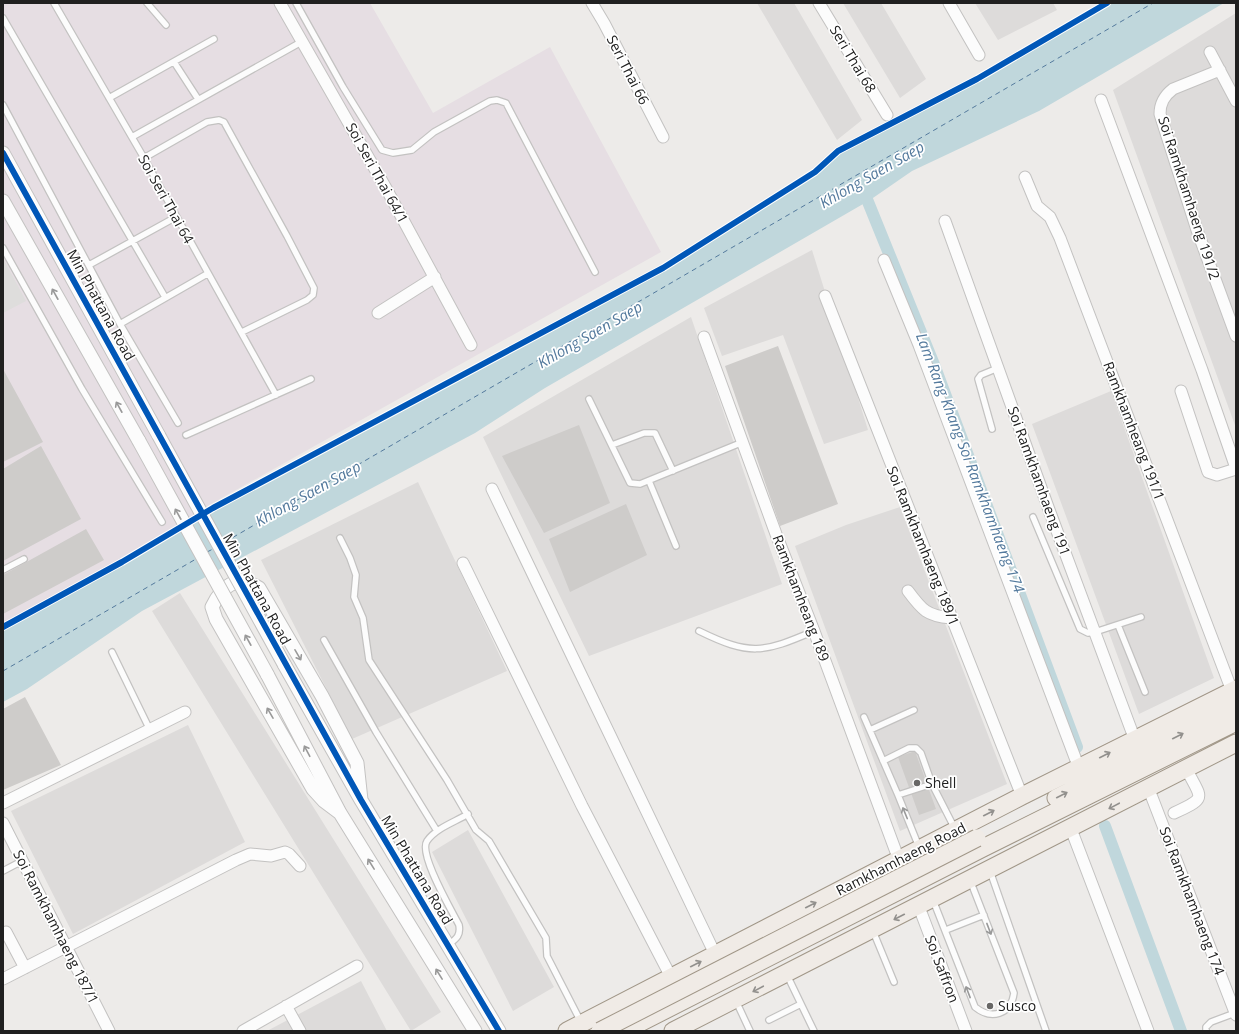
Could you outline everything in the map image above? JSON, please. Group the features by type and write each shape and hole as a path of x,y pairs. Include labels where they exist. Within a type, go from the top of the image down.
{"main road":[{"name":"Ramkhamhaeng Road","path":"575,1027 1022,796 1135,740 1235,695"},
{"name":"Ramkhamhaeng Road","path":"624,1031 980,843 1235,695"},
{"name":"Ramkhamhaeng Road","path":"600,1031 980,843 1236,722"},
{"path":"673,1031 1071,829 1236,743"},
{"path":"614,1031 614,1020 617,1012 624,1002"}],"street":[{"name":"Soi Seri Thai 64/1","path":"280,3 303,41 472,345"},
{"name":"Seri Thai 66","path":"592,3 604,23 663,138"},
{"name":"Seri Thai 68","path":"819,3 886,115"},
{"path":"949,3 979,55"},
{"path":"1210,52 1236,101"},
{"name":"Soi Ramkhamhaeng 191/2","path":"1220,70 1173,89 1166,94 1160,105 1160,114 1197,230 1236,336"},
{"path":"1101,100 1202,370 1236,469 1217,475 1208,472 1181,391"},
{"name":"Min Phattana Road","path":"3,153 284,664 361,800 499,1031"},
{"name":"Ramkhamheang 191/1","path":"1025,177 1038,206 1050,217 1060,238 1235,695"},
{"path":"3,201 267,674 340,813 475,1031"},
{"name":"Soi Ramkhamhaeng 191","path":"946,221 998,368 1135,740"},
{"path":"884,260 919,345 1079,768"},
{"path":"378,313 435,277"},
{"name":"Soi Ramkhamhaeng 189/1","path":"824,296 1022,796"},
{"name":"Ramkhamheang 189","path":"704,337 776,534 814,631 899,860"},
{"path":"492,489 715,954"},
{"path":"463,562 582,806 671,977"},
{"path":"340,813 324,801 313,789 216,619 212,607 218,595 226,586 234,582 244,582 259,588 322,696 357,763 361,800"},
{"path":"908,591 927,613 937,617 951,618"},
{"path":"3,803 185,712"},
{"path":"1174,813 1196,803 1199,798 1199,791 1186,768"},
{"name":"Soi Ramkhamhaeng 174","path":"1148,788 1236,1014"},
{"name":"Soi Ramkhamhaeng 187/1","path":"3,823 109,1031"},
{"path":"1071,829 1148,1031"},
{"path":"3,979 250,854 271,856 285,852 289,854 300,866"},
{"name":"Soi Saffron","path":"926,903 966,1031"},
{"path":"6,932 25,968"},
{"path":"243,1031 357,966"},
{"path":"286,1006 300,1031"},
{"path":"460,1008 463,1031"},
{"path":"487,1010 510,1031"}],"lane":[{"name":"Soi Seri Thai 64","path":"54,3 144,158 207,274 242,332 276,395"},
{"path":"147,3 166,25"},
{"path":"296,3 343,87 382,150 393,153 412,150 434,132 490,101 497,100 506,103 595,272"},
{"path":"4,22 165,297"},
{"path":"109,98 214,39"},
{"path":"132,138 198,99 303,41"},
{"path":"174,62 198,99"},
{"path":"3,105 120,324 178,423"},
{"path":"144,158 207,122 219,120 224,122 314,288 313,295 307,300 242,332"},
{"path":"89,265 176,217"},
{"path":"3,248 82,389 162,522"},
{"path":"120,324 207,274"},
{"path":"992,429 978,379 980,375 998,368"},
{"path":"186,435 311,379"},
{"path":"589,399 630,483 640,484 649,481 743,442"},
{"path":"612,445 644,432 655,433 673,471"},
{"path":"649,481 676,546"},
{"path":"1033,517 1076,623 1084,632 1095,632 1140,617"},
{"path":"340,538 350,558 356,575 354,597 363,618 369,660 468,814 476,830 489,841 546,938 547,956 575,1027"},
{"path":"3,570 24,559"},
{"path":"1118,625 1145,692"},
{"path":"699,631 736,647 757,649 780,645 814,631"},
{"path":"324,640 376,732 437,831"},
{"path":"112,652 150,730"},
{"path":"870,730 914,710"},
{"path":"864,717 920,849"},
{"path":"883,761 909,748 916,748 921,753 932,784 956,830"},
{"path":"898,795 932,784"},
{"path":"447,945 458,937 460,932 459,925 428,863 425,848 426,842 437,831 468,814"},
{"path":"3,871 22,861"},
{"path":"990,870 1046,1031"},
{"path":"926,903 946,930 975,1007 982,1013 996,1014 1009,1008 1012,1003 1014,993 970,880"},
{"path":"946,930 984,915"},
{"path":"873,930 894,982"},
{"path":"786,974 814,1031"},
{"path":"736,1000 750,1031"},
{"path":"769,1020 801,1004"},
{"path":"1206,1031 1206,1027 1211,1022 1236,1014"}],"shaded area":[{"path":"3,3 370,3 433,113 550,47 661,252 211,504 165,534 3,627"},
{"path":"757,3 794,3 862,120 837,140"},
{"path":"843,3 881,3 926,79 900,98"},
{"path":"975,3 1053,3 1057,10 998,40"},
{"path":"1236,13 1236,428 1113,90"},
{"path":"812,250 868,430 824,444 783,335 722,356 704,308"},
{"path":"3,258 26,301 3,313"},
{"path":"691,317 782,584 589,656 483,437"},
{"path":"1111,391 1214,678 1139,714 1032,424"},
{"path":"418,482 507,671 352,739 261,560"},
{"path":"900,507 1007,784 900,831 795,546 846,525"},
{"path":"180,593 441,1012 411,1031 152,611"},
{"path":"188,725 245,842 73,934 11,811"},
{"path":"468,830 554,987 513,1011 432,852"},
{"path":"361,981 387,1031 267,1031"}],"water":[{"name":"Khlong Saen Saep","path":"1109,3 1224,3 1039,111 912,171 870,200 545,388 475,433 142,611 27,689 3,702 3,630 160,543 221,506 666,267 816,171 842,151 986,75"}],"building":[{"path":"778,346 838,504 780,526 725,366"},
{"path":"3,369 43,442 3,462"},
{"path":"579,425 610,503 544,533 502,456"},
{"path":"41,446 81,519 3,561 3,469"},
{"path":"626,504 647,555 570,592 549,539"},
{"path":"86,529 104,560 3,614 3,575"},
{"path":"25,697 61,765 3,790 3,709"},
{"name":"Shell","path":"915,751 936,809 919,815 898,757"}],"waterway":[{"name":"Lam Rang Khang Soi Ramkhamhaeng 174","path":"862,187 935,367 1077,747"},
{"name":"Lam Rang Khang Soi Ramkhamhaeng 174","path":"1105,826 1181,1031"}],"ferry route":[{"path":"225,542 1153,3"},
{"path":"207,552 213,549"},
{"path":"3,671 196,559"}],"cycle path":[{"path":"3,627 122,562 213,508 663,268 815,172 838,151 977,79 1107,3"},
{"path":"3,153 361,800 499,1031"}],"place":[{"name":"Shell","path":"917,783"},
{"name":"Susco","path":"990,1006"}]}
